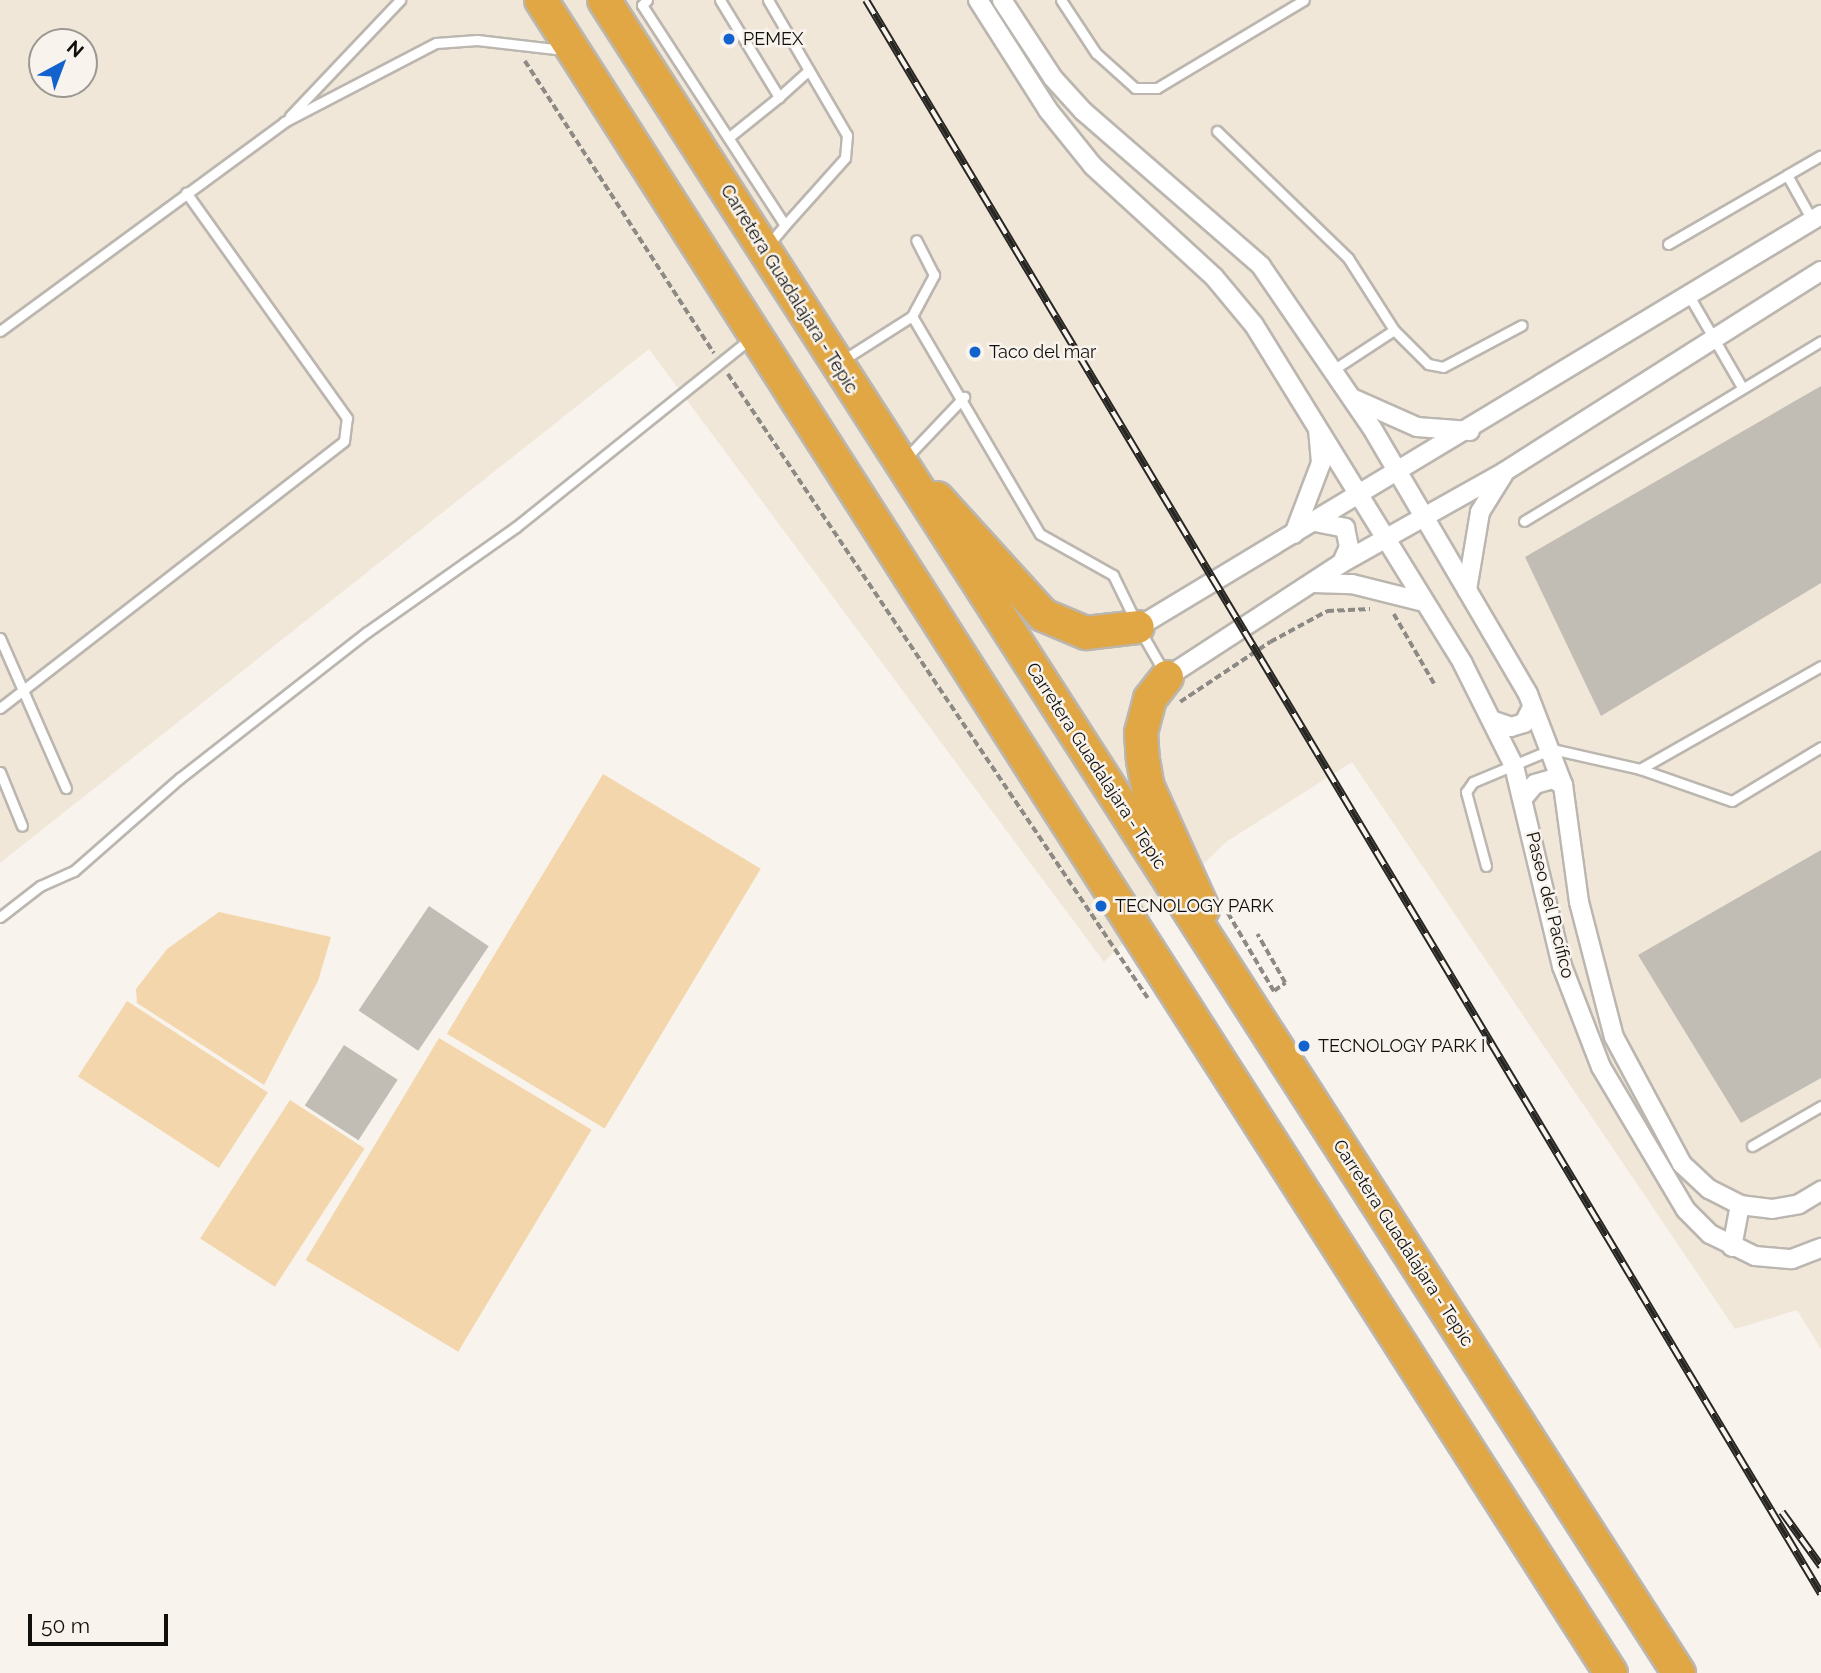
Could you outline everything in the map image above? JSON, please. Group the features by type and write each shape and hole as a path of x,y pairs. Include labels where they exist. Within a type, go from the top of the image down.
{"highway":[{"name":"Carretera Guadalajara - Tepic","path":"604,0 836,365 1214,947 1679,1673"},
{"path":"543,7 1611,1673"},
{"path":"905,470 948,507 1043,615 1086,633 1138,627"},
{"path":"1167,677 1150,699 1141,733 1143,760 1148,786 1191,872 1214,947"}],"street":[{"path":"978,0 1048,110 1093,166 1214,277 1254,325 1360,496"},
{"path":"1002,0 1053,78 1083,111 1261,266 1353,399 1424,517"},
{"path":"1138,627 1399,474 1687,293 1816,218"},
{"path":"1167,677 1342,563 1504,472 1821,271"},
{"path":"1353,399 1417,427 1470,431"},
{"path":"1293,534 1321,463 1317,424"},
{"path":"1467,590 1480,512 1504,472"},
{"name":"Paseo del Pacífico","path":"1360,496 1420,601 1494,721 1524,797 1562,966 1601,1068 1686,1210 1732,1247 1755,1256 1792,1259 1821,1248"},
{"name":"Paseo del Pacífico","path":"1424,517 1532,707 1552,750 1563,785 1579,902 1614,1037 1682,1164 1709,1189 1740,1205 1772,1209 1799,1204 1821,1191"},
{"path":"1315,522 1345,528 1349,548 1342,563"},
{"path":"1314,583 1352,584 1420,601"},
{"path":"1494,721 1511,727 1524,723 1532,707"},
{"path":"1524,797 1535,784 1552,779 1563,785"},
{"path":"1732,1247 1740,1205"}],"lane":[{"path":"284,122 400,0"},
{"path":"720,0 779,97"},
{"path":"764,251 845,159 848,144 768,0"},
{"path":"1060,0 1096,53 1135,88 1157,88 1304,0"},
{"path":"643,2 785,225"},
{"path":"0,331 284,122 436,43 477,40 569,51"},
{"path":"728,138 809,70"},
{"path":"1217,131 1349,258 1394,330 1428,364 1443,367 1522,325"},
{"path":"1668,244 1821,155"},
{"path":"1787,175 1816,218"},
{"path":"0,708 344,441 347,418 186,192"},
{"path":"836,365 912,316 934,275 916,240"},
{"path":"1687,293 1742,387"},
{"path":"912,316 964,397 1040,534 1113,575 1138,627 1167,677"},
{"path":"1333,370 1394,330"},
{"path":"0,916 85,863 180,778 367,632 516,527 754,336"},
{"path":"1524,521 1821,341"},
{"path":"905,470 964,397"},
{"path":"0,638 66,788"},
{"path":"1640,769 1821,666"},
{"path":"1486,866 1466,792 1474,782 1552,750 1640,769 1732,801 1821,747"},
{"path":"0,772 23,826"},
{"path":"1752,1146 1821,1106"}],"path":[{"path":"524,61 720,363 1147,999"},
{"path":"1172,709 1263,646 1327,611 1379,610"},
{"path":"1389,612 1399,617 1435,685"},
{"path":"1224,908 1274,991 1285,983 1257,934"}],"shaded area":[{"path":"0,0 1821,0 1821,1349 1797,1310 1735,1329 1352,762 1226,842 1104,962 649,349 0,863"},
{"path":"603,774 761,869 605,1128 447,1034"},
{"path":"219,912 331,937 318,981 264,1085 137,1003 136,989 167,949"},
{"path":"127,1001 268,1092 219,1168 78,1076"},
{"path":"439,1038 592,1130 458,1352 306,1260"},
{"path":"290,1100 365,1148 275,1287 200,1238"}],"building":[{"path":"1821,386 1821,583 1601,716 1525,557"},
{"path":"1821,850 1821,1078 1741,1123 1638,955"},
{"path":"429,906 489,946 418,1051 359,1010"},
{"path":"344,1045 398,1080 358,1140 305,1105"}],"railway":[{"path":"866,0 1821,1594"},
{"path":"1782,1512 1821,1566"}],"place":[{"name":"PEMEX","path":"729,39"},
{"name":"Taco del mar","path":"975,352"},
{"name":"TECNOLOGY PARK","path":"1101,906"},
{"name":"TECNOLOGY PARK I","path":"1304,1046"}]}
